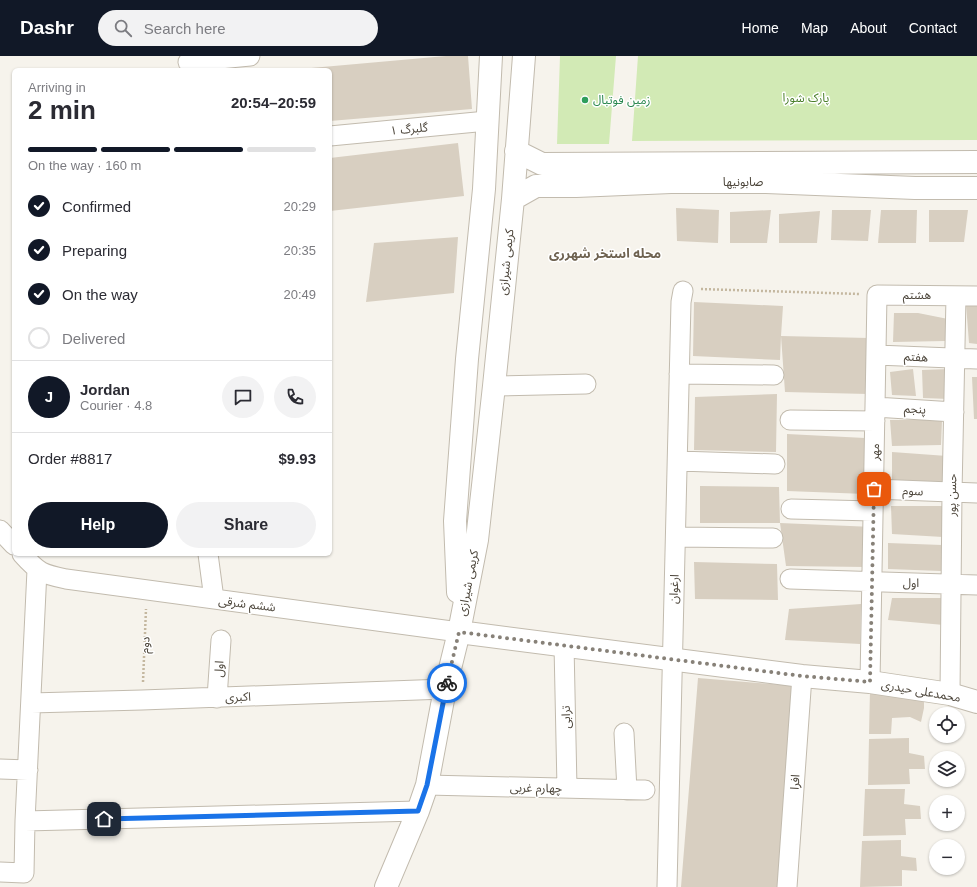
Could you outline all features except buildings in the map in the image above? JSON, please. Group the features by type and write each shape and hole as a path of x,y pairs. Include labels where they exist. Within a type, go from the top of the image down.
{"street":[{"path":"188,62 250,56"},
{"name":"کریمی شیرازی","path":"459,632 455,521 467,359 484,189 491,56"},
{"name":"کریمی شیرازی","path":"459,632 477,540 513,199 524,56"},
{"name":"گلبرگ ۱","path":"332,136 487,122"},
{"name":"صابونیها","path":"516,151 542,164 977,162"},
{"path":"575,164 561,169 559,176 562,182 576,186"},
{"name":"صابونیها","path":"513,199 536,186 671,182 766,182 915,188 977,188"},
{"name":"ارغوان","path":"667,887 682,292"},
{"name":"هشتم","path":"877,295 977,296"},
{"name":"مهر","path":"870,682 877,295"},
{"name":"حسن پور","path":"950,694 956,296"},
{"name":"هفتم","path":"876,355 977,359"},
{"path":"680,374 774,375"},
{"path":"494,386 586,384"},
{"name":"پنجم","path":"790,420 875,414 954,412"},
{"path":"678,462 775,464"},
{"name":"سوم","path":"874,489 977,493"},
{"path":"791,509 873,510"},
{"path":"0,530 12,543"},
{"path":"676,537 772,538"},
{"path":"0,872 24,873 25,821 37,570 24,556"},
{"path":"208,556 214,599"},
{"name":"ششم شرقی","path":"37,570 48,575 66,579 459,632"},
{"name":"اول","path":"790,579 951,584"},
{"path":"951,584 977,585"},
{"path":"386,887 418,811 427,785 445,689 459,632"},
{"name":"محمدعلی حیدری","path":"459,632 802,676 870,682 950,694 977,702"},
{"name":"اول","path":"217,698 221,640"},
{"name":"ترابی","path":"564,645 568,788"},
{"name":"افرا","path":"787,887 802,676"},
{"name":"اکبری","path":"31,702 217,698 445,689"},
{"name":"چهارم غربی","path":"427,785 636,790 624,733"},
{"path":"0,770 28,770"},
{"path":"25,821 418,811"}],"path":[{"path":"682,292 692,288 877,295"},
{"name":"دوم","path":"142,700 147,590"}],"green space":[{"name":"زمین فوتبال","path":"560,56 616,56 609,144 557,144"},
{"name":"پارک شورا","path":"638,56 977,56 977,140 632,141"}],"way so far":[{"path":"447,683 459,632 802,676 870,682 874,489"}],"place":[{"name":"زمین فوتبال","path":"585,100"}],"district":[{"name":"محله استخر شهرری","path":"605,253"}],"route":[{"path":"104,819 418,811 427,785 447,683"}]}
